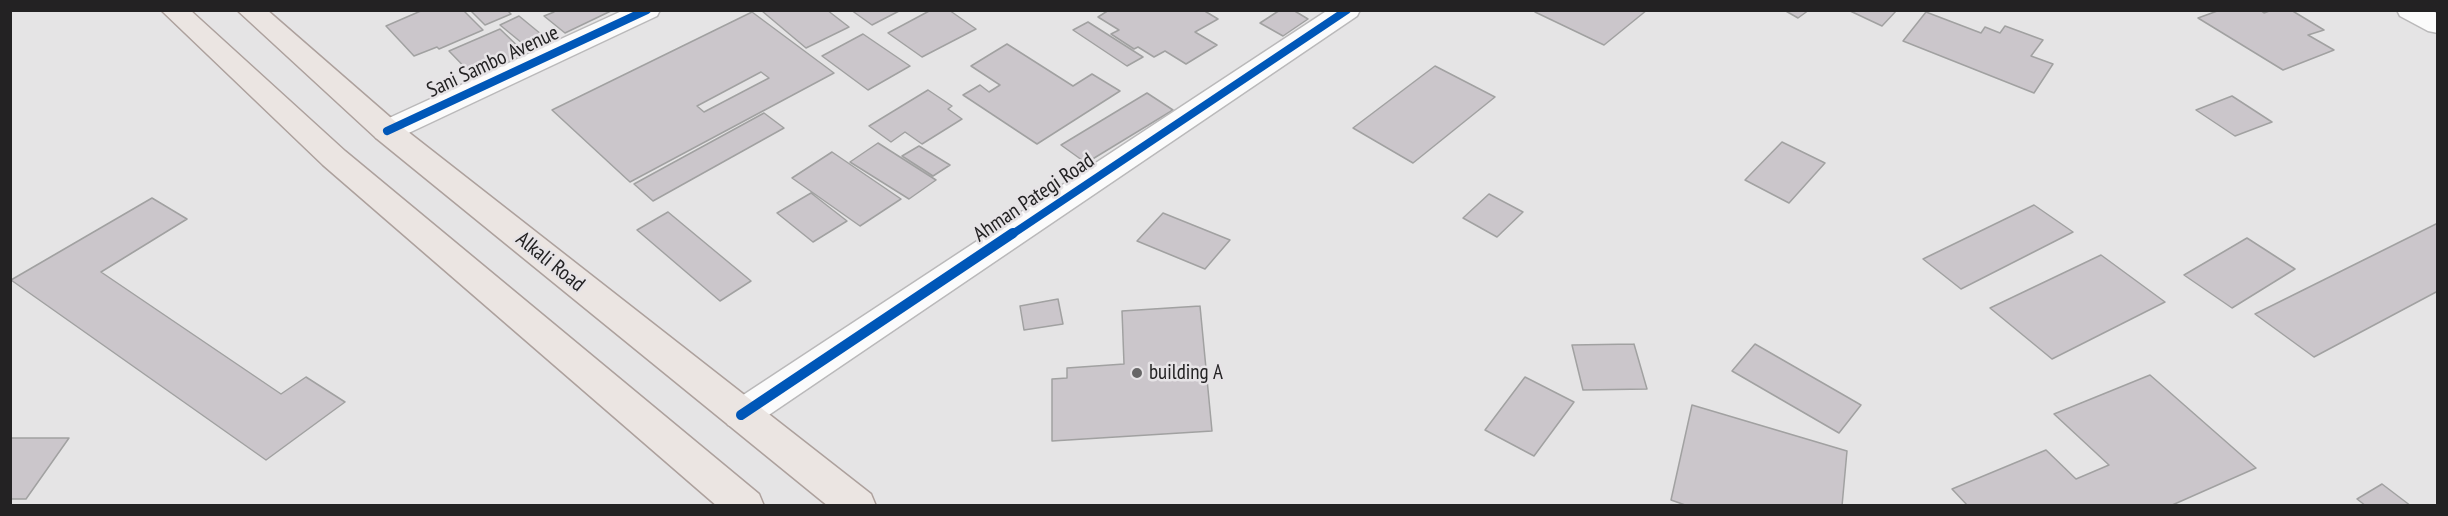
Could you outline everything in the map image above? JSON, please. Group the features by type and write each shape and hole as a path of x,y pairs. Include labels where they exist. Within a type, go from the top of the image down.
{"main road":[{"path":"174,10 334,158 745,506"},
{"name":"Alkali Road","path":"250,10 387,131 857,506"}],"street":[{"name":"Sani Sambo Avenue","path":"387,131 647,10"},
{"name":"Ahman Pategi Road","path":"741,415 1347,10"},
{"path":"2410,10 2438,25"}],"building":[{"path":"423,10 463,10 483,30 439,49 437,47 414,56 386,26"},
{"path":"470,10 507,10 511,14 485,25"},
{"path":"552,10 613,10 565,33 544,16 554,12"},
{"path":"827,10 849,27 806,48 762,11"},
{"path":"851,10 901,10 872,25"},
{"path":"931,10 949,10 976,29 922,57 888,33"},
{"path":"1109,10 1203,10 1218,19 1195,32 1217,45 1186,64 1165,51 1154,57 1138,47 1134,49 1111,34 1119,30 1098,17"},
{"path":"1280,10 1293,10 1308,19 1283,36 1260,23"},
{"path":"1537,10 1647,10 1604,45 1535,12"},
{"path":"1784,10 1809,10 1798,18"},
{"path":"1848,10 1897,10 1882,26"},
{"path":"2220,10 2260,10 2264,13 2272,10 2291,10 2324,30 2308,35 2334,50 2283,70 2198,18"},
{"path":"752,12 834,73 630,182 552,110","holes":["761,72 769,78 704,112 697,106"]},
{"path":"1926,12 1981,33 1985,27 2000,33 2005,26 2043,40 2031,56 2053,64 2034,93 1903,41"},
{"path":"519,16 547,39 528,48 500,25"},
{"path":"1088,22 1143,57 1127,66 1073,30"},
{"path":"500,29 528,56 476,79 449,51"},
{"path":"863,34 910,66 868,90 822,56"},
{"path":"1007,44 1073,86 1092,74 1120,91 1037,144 963,95 980,85 989,92 1000,85 971,66"},
{"path":"1435,66 1495,97 1413,163 1353,128"},
{"path":"928,90 952,106 948,109 962,119 922,144 905,132 891,142 869,126"},
{"path":"1147,93 1173,110 1086,163 1061,145"},
{"path":"2232,96 2272,122 2235,136 2196,110"},
{"path":"764,113 784,128 653,201 634,184"},
{"path":"1782,142 1825,163 1789,203 1745,180"},
{"path":"878,143 936,180 909,199 850,162"},
{"path":"919,146 950,165 933,176 902,156"},
{"path":"832,152 901,199 860,226 792,178"},
{"path":"811,193 847,221 813,242 777,213"},
{"path":"1489,194 1523,212 1497,237 1463,218"},
{"path":"152,198 187,219 101,272 281,394 306,377 345,402 266,460 11,280"},
{"path":"2034,205 2073,232 1961,289 1923,259"},
{"path":"668,212 751,281 720,301 637,230"},
{"path":"1163,213 1230,240 1205,269 1137,241"},
{"path":"2438,223 2438,291 2314,357 2255,314"},
{"path":"2247,238 2295,269 2232,308 2184,275"},
{"path":"2101,255 2165,302 2052,359 1990,308"},
{"path":"1058,299 1063,324 1024,330 1020,306"},
{"name":"building A","path":"1200,306 1212,431 1052,441 1052,379 1067,378 1067,368 1124,364 1122,311"},
{"path":"1634,344 1647,389 1583,390 1572,345"},
{"path":"1755,344 1861,405 1839,433 1732,371"},
{"path":"2150,375 2256,468 2170,506 1968,506 1952,489 2046,450 2076,479 2109,465 2054,414"},
{"path":"1525,377 1574,402 1534,456 1485,430"},
{"path":"1692,405 1847,451 1842,506 1688,506 1671,500"},
{"path":"10,438 69,438 26,499 10,499"},
{"path":"2382,484 2411,506 2366,506 2357,499"}],"cycle path":[{"path":"387,131 647,10"},
{"path":"741,415 1347,10"}],"place":[{"name":"building A","path":"1137,373"}]}
